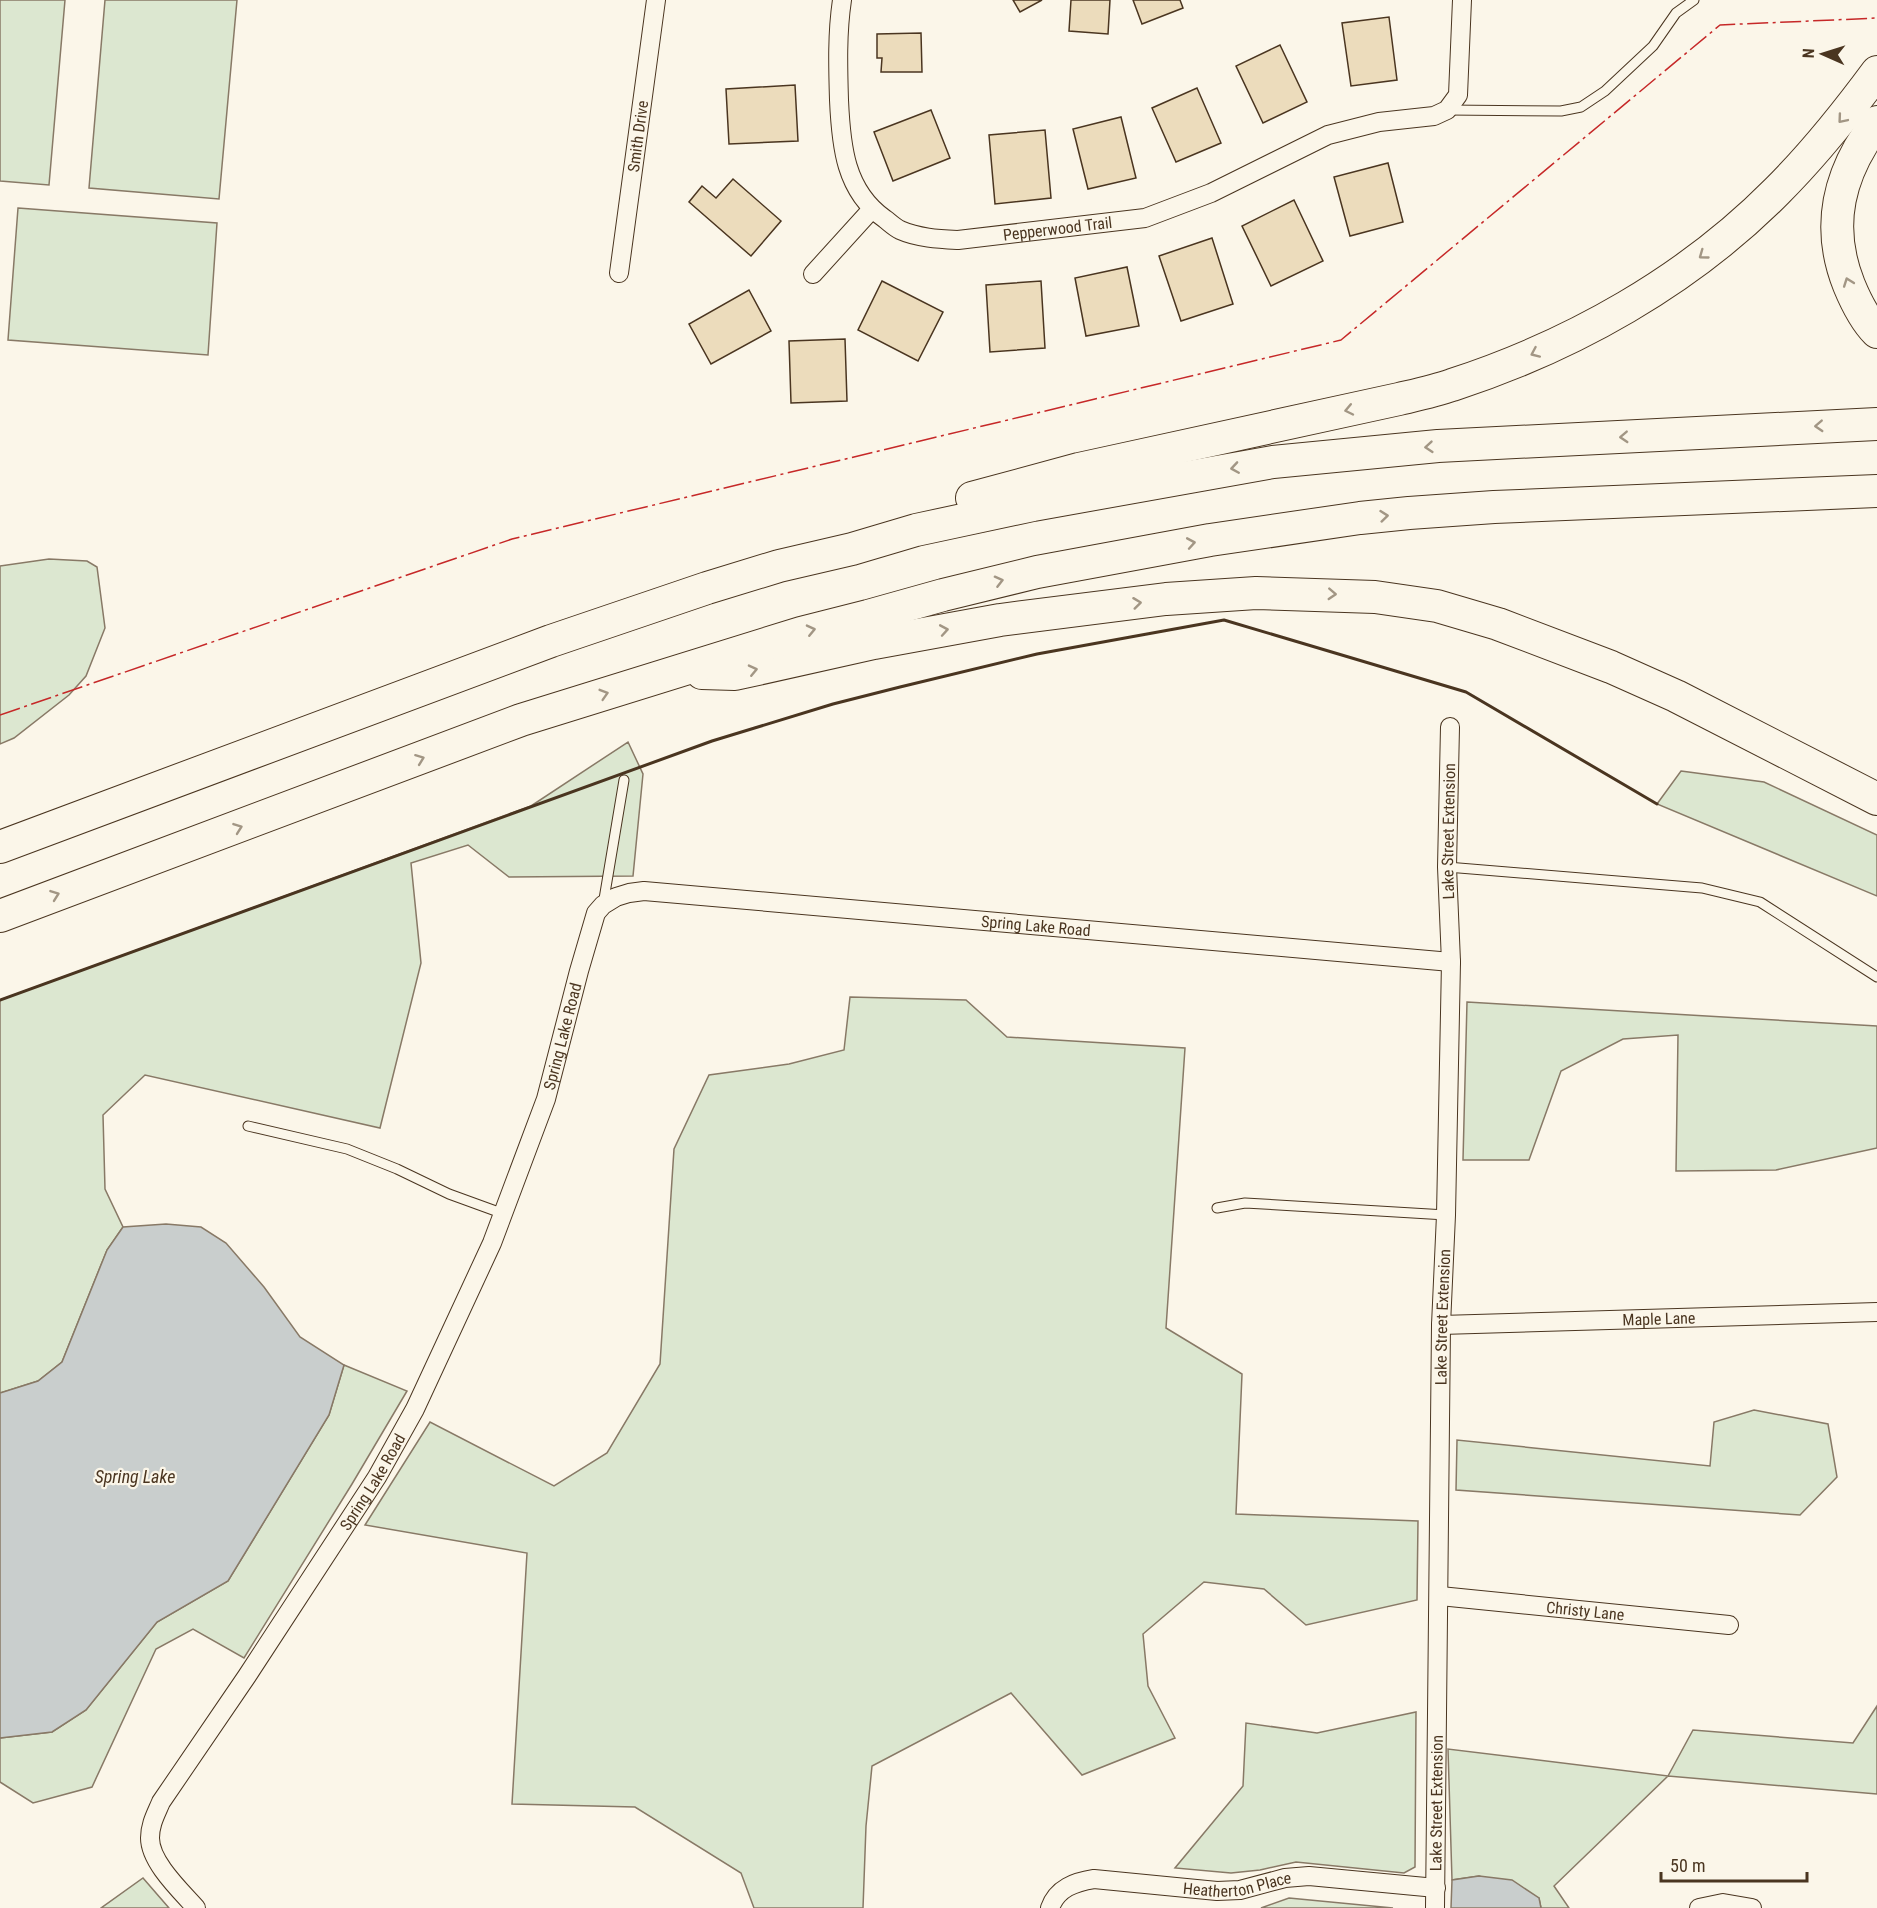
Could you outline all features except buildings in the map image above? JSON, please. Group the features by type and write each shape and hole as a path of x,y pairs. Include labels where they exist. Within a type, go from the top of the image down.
{"highway":[{"path":"790,564 913,516 1015,486 1079,469 1450,386 1508,365 1572,337 1665,282 1713,248 1745,221 1818,147 1877,72"},
{"path":"1877,122 1861,143 1848,171 1839,197 1836,224 1846,276 1857,304 1877,332"},
{"path":"0,847 551,641 707,588 916,530 1144,484 1273,462 1438,446 1877,424"},
{"path":"0,916 522,720 801,633 1037,572 1210,540 1409,513 1877,491"},
{"path":"674,672 735,674 874,643 988,622 1166,599 1256,593 1315,593 1375,597 1437,606 1498,624 1611,667 1676,696 1877,799"}],"street":[{"name":"Smith Drive","path":"619,273 656,0"},
{"name":"Pepperwood Trail","path":"842,0 839,20 838,67 845,162 856,189 872,209 899,230 929,238 958,240 1145,218 1211,193 1328,135 1379,122 1434,116 1447,110"},
{"path":"1447,110 1458,95 1461,0"},
{"path":"813,274 872,209"},
{"name":"Lake Street Extension","path":"1435,1908 1441,1325 1446,1215 1451,962 1447,867 1450,727"},
{"name":"Spring Lake Road","path":"196,1908 168,1876 153,1854 150,1839 152,1821 161,1802 254,1666 377,1477 415,1409 504,1214 546,1099 579,971 596,914 603,905 629,892 644,891 1451,962"},
{"name":"Maple Lane","path":"1441,1325 1877,1312"},
{"name":"Christy Lane","path":"1440,1596 1729,1625"},
{"name":"Heatherton Place","path":"1050,1908 1062,1889 1078,1882 1094,1879 1217,1891 1240,1890 1284,1878 1310,1876 1436,1888"},
{"path":"1699,1908 1723,1903 1752,1908"}],"lane":[{"path":"1447,110 1562,111 1581,107 1605,91 1653,46 1676,13 1694,0"},
{"path":"603,905 624,780"},
{"path":"1447,867 1702,888 1760,902 1877,977"},
{"path":"248,1126 347,1149 397,1169 449,1194 504,1214"},
{"path":"1217,1208 1245,1203 1446,1215"}],"green space":[{"path":"0,0 65,0 49,185 0,181"},
{"path":"105,0 237,0 219,199 89,188"},
{"path":"18,208 217,223 208,355 8,340"},
{"path":"49,559 87,561 97,567 105,628 86,676 69,695 14,738 0,744 0,566"},
{"path":"628,742 643,774 633,876 509,877 468,845 411,863 421,963 380,1128 145,1075 103,1115 105,1189 123,1227 107,1250 62,1362 38,1381 0,1393 0,1000 531,806"},
{"path":"1681,771 1764,782 1877,835 1877,896 1657,804"},
{"path":"850,997 966,1000 1007,1037 1185,1048 1166,1328 1242,1374 1236,1514 1418,1521 1417,1600 1306,1625 1264,1589 1204,1582 1143,1634 1148,1686 1175,1738 1082,1775 1011,1693 872,1766 866,1826 863,1908 754,1908 741,1873 635,1807 512,1804 527,1553 365,1525 430,1422 554,1486 607,1453 660,1364 674,1149 709,1075 789,1064 844,1050"},
{"path":"1467,1002 1877,1026 1877,1148 1776,1170 1676,1171 1678,1035 1623,1039 1561,1071 1529,1160 1463,1160"},
{"path":"344,1365 407,1391 244,1658 193,1629 156,1649 92,1787 33,1803 0,1782 0,1738 52,1732 86,1710 157,1622 228,1581 329,1415"},
{"path":"1754,1410 1828,1424 1837,1477 1800,1515 1456,1490 1457,1440 1710,1466 1714,1422"},
{"path":"1877,1706 1877,1794 1668,1776 1693,1730 1853,1743"},
{"path":"1416,1712 1415,1867 1404,1873 1296,1862 1260,1870 1231,1873 1175,1868 1243,1786 1246,1723 1317,1733"},
{"path":"1448,1749 1668,1776 1554,1886 1569,1908 1541,1908 1539,1898 1479,1876 1452,1880"},
{"path":"143,1878 169,1908 101,1908"},
{"path":"1289,1898 1393,1908 1261,1908"}],"water":[{"name":"Spring Lake","path":"166,1224 201,1227 226,1243 264,1287 300,1337 344,1365 329,1415 228,1581 157,1622 86,1710 52,1732 0,1738 0,1393 38,1381 62,1362 107,1250 123,1227"},
{"path":"1479,1876 1512,1880 1539,1898 1541,1908 1451,1908 1452,1880"}],"wall":[{"path":"0,1000 712,741 833,704 1037,654 1224,620 1466,692 1657,804"}],"power":[{"path":"0,715 512,539 1341,340 1720,25 1877,18"}]}
